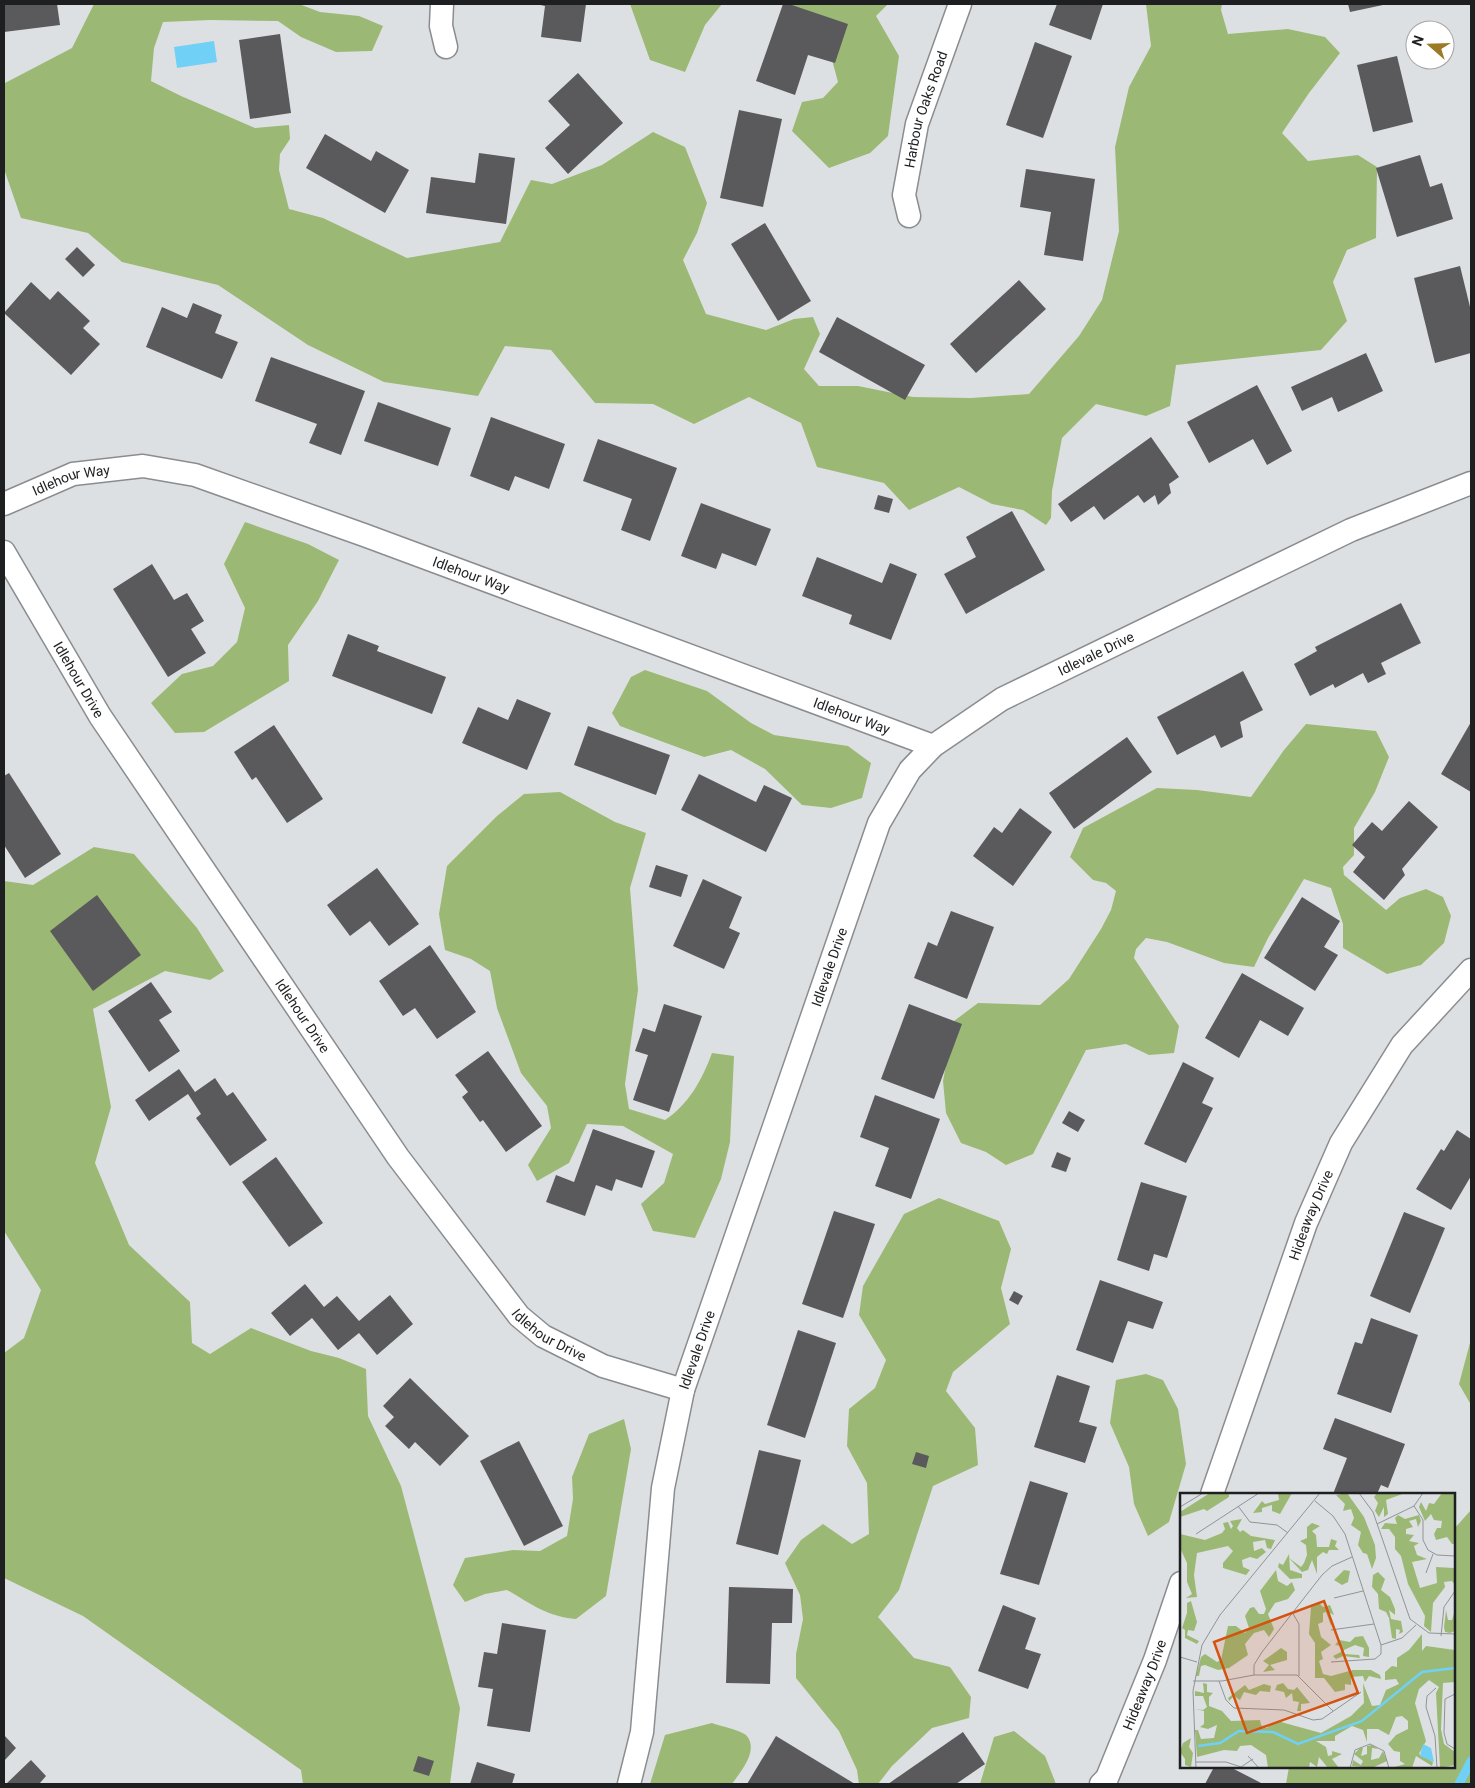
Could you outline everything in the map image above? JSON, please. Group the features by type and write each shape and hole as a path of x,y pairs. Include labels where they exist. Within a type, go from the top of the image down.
{"street":[{"path":"442,4 441,26 446,46"},
{"name":"Harbour Oaks Road","path":"909,216 904,195 916,124 960,4"},
{"name":"Idlehour Way","path":"4,504 74,474 143,466 195,475 933,746"},
{"name":"Idlevale Drive","path":"629,1784 642,1732 663,1488 683,1390 879,823 910,770 933,746 1002,699 1351,530 1471,483"},
{"name":"Idlehour Drive","path":"4,552 116,740 398,1157 519,1316 543,1336 603,1366 683,1390"},
{"name":"Hideaway Drive","path":"1212,1493 1306,1223 1341,1143 1402,1045 1471,970"},
{"name":"Hideaway Drive","path":"1101,1784 1107,1778 1155,1660 1180,1586"}],"green space":[{"path":"94,4 299,4 320,12 359,16 383,26 372,51 336,52 301,37 278,21 210,20 163,22 154,48 151,81 255,128 289,125 290,139 280,154 279,170 289,209 323,218 407,258 500,242 531,180 552,184 602,165 653,132 685,147 707,203 697,233 683,260 706,314 766,330 794,319 813,317 820,334 804,369 819,386 858,386 913,397 971,398 1029,394 1079,336 1102,300 1119,231 1115,147 1129,87 1151,46 1146,4 1222,4 1221,10 1228,34 1288,29 1325,37 1340,53 1309,93 1282,133 1308,161 1358,155 1377,167 1376,238 1347,250 1333,282 1347,321 1321,350 1176,365 1170,406 1146,416 1096,404 1062,438 1052,491 1051,518 1046,525 1023,510 992,504 959,487 909,510 884,483 817,467 801,423 749,397 694,424 653,404 595,403 551,350 505,346 478,396 384,382 308,345 218,285 122,262 88,233 21,218 4,169 5,83 72,48"},
{"path":"630,4 722,4 705,25 685,72 650,60"},
{"path":"785,4 888,4 876,16 899,56 888,136 870,153 829,168 792,131 802,102 823,98 838,82 822,23"},
{"path":"245,522 308,544 339,560 318,601 288,645 289,681 204,732 175,733 151,703 182,674 213,666 237,642 245,608 224,564"},
{"path":"645,670 707,691 751,723 774,735 848,746 871,763 862,798 831,808 802,805 765,769 731,750 704,757 620,726 612,713 631,677"},
{"path":"1306,724 1376,731 1389,757 1375,792 1354,828 1354,855 1343,867 1344,875 1386,910 1400,898 1426,889 1443,897 1451,916 1444,943 1421,965 1387,974 1343,948 1343,924 1331,888 1304,879 1268,938 1254,967 1224,963 1167,942 1146,938 1136,949 1134,958 1179,1026 1174,1053 1149,1055 1126,1044 1086,1050 1033,1154 1006,1165 986,1152 961,1143 946,1113 943,1081 954,1021 978,1003 1040,1005 1069,979 1111,910 1116,891 1106,883 1093,880 1070,857 1083,828 1157,788 1197,790 1251,797 1284,750"},
{"path":"560,792 615,822 646,833 630,888 638,990 625,1084 629,1109 665,1120 681,1107 694,1091 712,1053 734,1056 730,1142 721,1179 695,1238 653,1231 641,1204 664,1183 673,1154 623,1126 587,1124 569,1163 537,1181 528,1165 551,1128 547,1106 521,1073 497,1008 490,971 471,959 445,950 439,914 447,866 497,816 524,794"},
{"path":"94,847 134,854 197,928 224,971 210,980 165,971 93,1009 111,1107 95,1163 129,1245 190,1302 192,1343 210,1354 251,1328 311,1351 339,1358 366,1369 368,1416 401,1486 460,1708 450,1784 303,1784 301,1770 83,1616 4,1578 4,1353 24,1338 41,1290 4,1231 4,881 33,885"},
{"path":"939,1198 999,1221 1011,1249 1001,1288 1010,1324 953,1372 946,1391 975,1428 978,1465 933,1486 899,1590 878,1617 914,1658 950,1667 971,1697 969,1718 932,1728 892,1766 878,1784 859,1784 857,1770 839,1731 796,1678 796,1654 803,1619 800,1595 785,1563 801,1540 823,1524 852,1544 869,1534 867,1483 847,1446 849,1409 875,1388 886,1360 859,1315 863,1286 904,1214"},
{"path":"1471,1339 1471,1405 1459,1384"},
{"path":"1146,1374 1163,1380 1178,1409 1186,1464 1169,1522 1148,1536 1134,1504 1129,1467 1110,1423 1116,1380"},
{"path":"624,1419 631,1449 606,1596 576,1619 548,1613 507,1590 485,1594 465,1602 453,1585 465,1558 513,1550 540,1551 567,1536 573,1499 572,1477 589,1434"},
{"path":"1471,1510 1471,1784 1286,1784 1289,1768 1455,1768 1455,1528"},
{"path":"712,1723 743,1733 750,1741 750,1754 744,1767 732,1784 650,1784 665,1735"},
{"path":"1014,1731 1045,1756 1056,1784 980,1784 994,1737"}],"water":[{"path":"214,41 217,62 177,68 174,47"}],"building":[{"path":"4,4 57,4 60,25 4,32"},
{"path":"536,4 586,4 581,42 541,37 545,6"},
{"path":"783,4 789,4 848,24 835,63 808,55 795,95 756,81"},
{"path":"1057,4 1103,4 1091,40 1049,25"},
{"path":"1348,4 1383,4 1383,5 1350,12"},
{"path":"280,34 291,113 250,119 239,40"},
{"path":"1035,42 1072,56 1043,138 1006,125"},
{"path":"1397,56 1413,122 1373,132 1357,65"},
{"path":"578,73 623,123 568,174 545,148 570,125 548,101"},
{"path":"739,110 782,119 763,207 720,198"},
{"path":"325,134 371,161 376,151 409,170 385,213 306,168"},
{"path":"479,153 515,158 506,224 426,213 431,177 475,183"},
{"path":"1420,155 1430,187 1442,183 1453,219 1397,237 1376,168"},
{"path":"1026,169 1095,179 1083,261 1044,255 1051,212 1020,207"},
{"path":"765,223 811,301 778,321 731,244"},
{"path":"77,247 95,265 83,277 65,259"},
{"path":"1460,266 1471,311 1471,353 1435,363 1414,278"},
{"path":"1019,280 1046,309 976,373 950,344"},
{"path":"31,282 50,300 58,291 90,321 83,328 100,344 71,375 4,313"},
{"path":"193,303 222,315 215,333 238,342 222,379 146,347 162,307 187,318"},
{"path":"837,317 925,365 905,400 819,352"},
{"path":"1366,353 1383,391 1338,412 1332,397 1302,411 1291,387"},
{"path":"271,357 365,391 341,455 309,443 317,424 255,401"},
{"path":"1257,385 1292,451 1267,465 1253,439 1209,463 1187,422"},
{"path":"378,402 451,428 438,466 364,441"},
{"path":"491,417 565,444 549,489 515,476 509,491 470,476"},
{"path":"1151,437 1179,477 1169,484 1171,493 1158,505 1155,495 1144,503 1138,495 1104,520 1094,506 1071,522 1058,504"},
{"path":"598,439 677,468 650,541 621,530 632,499 583,481"},
{"path":"878,495 893,499 889,513 874,509"},
{"path":"701,503 771,529 756,566 722,553 716,569 681,556"},
{"path":"1012,511 1045,570 966,614 944,574 976,557 966,537"},
{"path":"817,557 882,583 890,563 917,574 891,640 849,624 852,615 802,596"},
{"path":"152,564 174,600 187,593 204,621 191,629 206,653 168,677 113,589"},
{"path":"1401,603 1421,643 1381,663 1386,674 1368,683 1363,673 1335,688 1333,684 1310,696 1294,664 1317,651 1315,647"},
{"path":"348,634 379,646 377,651 446,677 432,714 332,676"},
{"path":"1243,671 1263,710 1240,722 1243,737 1221,748 1215,735 1177,755 1157,717"},
{"path":"517,699 551,713 527,770 462,743 478,707 508,720"},
{"path":"1471,722 1471,792 1441,774"},
{"path":"274,725 323,799 287,823 256,777 252,780 234,752"},
{"path":"588,726 670,755 656,795 574,765"},
{"path":"1127,737 1152,772 1074,829 1049,793"},
{"path":"9,773 61,854 25,878 4,845 4,776"},
{"path":"699,774 756,802 764,785 792,798 766,852 681,810"},
{"path":"1409,801 1438,827 1402,869 1405,875 1384,900 1353,872 1365,857 1352,845 1372,822 1382,831"},
{"path":"1020,808 1052,832 1013,886 973,856 994,827 1002,833"},
{"path":"656,865 688,875 681,897 649,887"},
{"path":"377,868 419,924 389,946 370,921 350,936 327,905"},
{"path":"703,879 742,897 729,928 740,933 724,969 673,946"},
{"path":"97,895 141,955 93,991 50,931"},
{"path":"1302,897 1340,921 1324,947 1338,955 1315,991 1264,958"},
{"path":"951,911 994,927 967,999 914,978 928,942 937,946"},
{"path":"430,945 476,1012 437,1039 415,1008 403,1016 379,981"},
{"path":"1242,973 1304,1008 1288,1036 1260,1020 1239,1058 1205,1038"},
{"path":"151,982 172,1012 159,1020 180,1051 149,1072 108,1011"},
{"path":"664,1004 702,1016 669,1112 633,1100 648,1055 635,1051 643,1028 655,1032"},
{"path":"909,1004 962,1024 934,1099 881,1079"},
{"path":"488,1051 542,1126 506,1152 483,1120 480,1122 462,1097 468,1092 455,1075"},
{"path":"1183,1062 1214,1078 1202,1103 1213,1108 1186,1163 1144,1144"},
{"path":"179,1069 195,1092 215,1078 227,1096 233,1092 267,1140 230,1166 196,1118 201,1114 188,1094 149,1121 135,1100"},
{"path":"875,1095 940,1119 911,1199 875,1186 889,1148 860,1137"},
{"path":"1069,1111 1085,1120 1078,1132 1062,1123"},
{"path":"593,1129 655,1151 642,1188 616,1179 612,1191 596,1185 585,1216 546,1202 556,1175 574,1182"},
{"path":"1457,1130 1471,1139 1471,1176 1451,1210 1416,1189 1441,1149 1444,1151"},
{"path":"1057,1152 1071,1158 1066,1172 1051,1167"},
{"path":"276,1157 323,1223 289,1247 242,1182"},
{"path":"1141,1182 1187,1196 1167,1258 1154,1254 1149,1271 1117,1260"},
{"path":"834,1211 875,1224 843,1318 802,1304"},
{"path":"1404,1212 1445,1228 1410,1313 1370,1296"},
{"path":"1100,1280 1163,1302 1153,1329 1128,1321 1113,1363 1076,1350"},
{"path":"305,1284 324,1307 337,1296 359,1321 390,1295 413,1324 377,1355 359,1333 338,1350 312,1318 290,1336 271,1313"},
{"path":"1014,1291 1023,1296 1018,1305 1009,1300"},
{"path":"1371,1318 1418,1335 1391,1413 1337,1394 1355,1342 1362,1344"},
{"path":"798,1330 836,1343 805,1438 767,1425"},
{"path":"1057,1375 1090,1386 1079,1422 1097,1427 1085,1463 1034,1447"},
{"path":"410,1378 469,1436 440,1466 415,1442 409,1449 385,1426 394,1417 383,1406"},
{"path":"1335,1418 1405,1444 1388,1488 1381,1485 1377,1493 1333,1493 1347,1458 1323,1449"},
{"path":"519,1441 563,1526 524,1546 480,1461"},
{"path":"759,1450 801,1460 778,1555 736,1544"},
{"path":"916,1452 929,1456 926,1468 912,1464"},
{"path":"1030,1481 1068,1493 1039,1585 1000,1574"},
{"path":"729,1587 793,1589 792,1623 772,1623 770,1684 726,1683"},
{"path":"1003,1605 1036,1618 1025,1649 1041,1654 1028,1689 978,1671"},
{"path":"502,1623 546,1630 530,1732 487,1726 493,1689 478,1687 484,1652 497,1654"},
{"path":"963,1732 985,1764 956,1784 888,1784"},
{"path":"4,1735 16,1748 4,1761"},
{"path":"776,1736 855,1784 747,1784"},
{"path":"418,1756 434,1761 429,1776 413,1771"},
{"path":"31,1760 46,1776 41,1784 6,1784"},
{"path":"477,1762 515,1774 512,1784 470,1784"},
{"path":"1213,1768 1232,1768 1263,1784 1205,1784"}],"waterway":[{"path":"1459,1784 1471,1761"}]}
